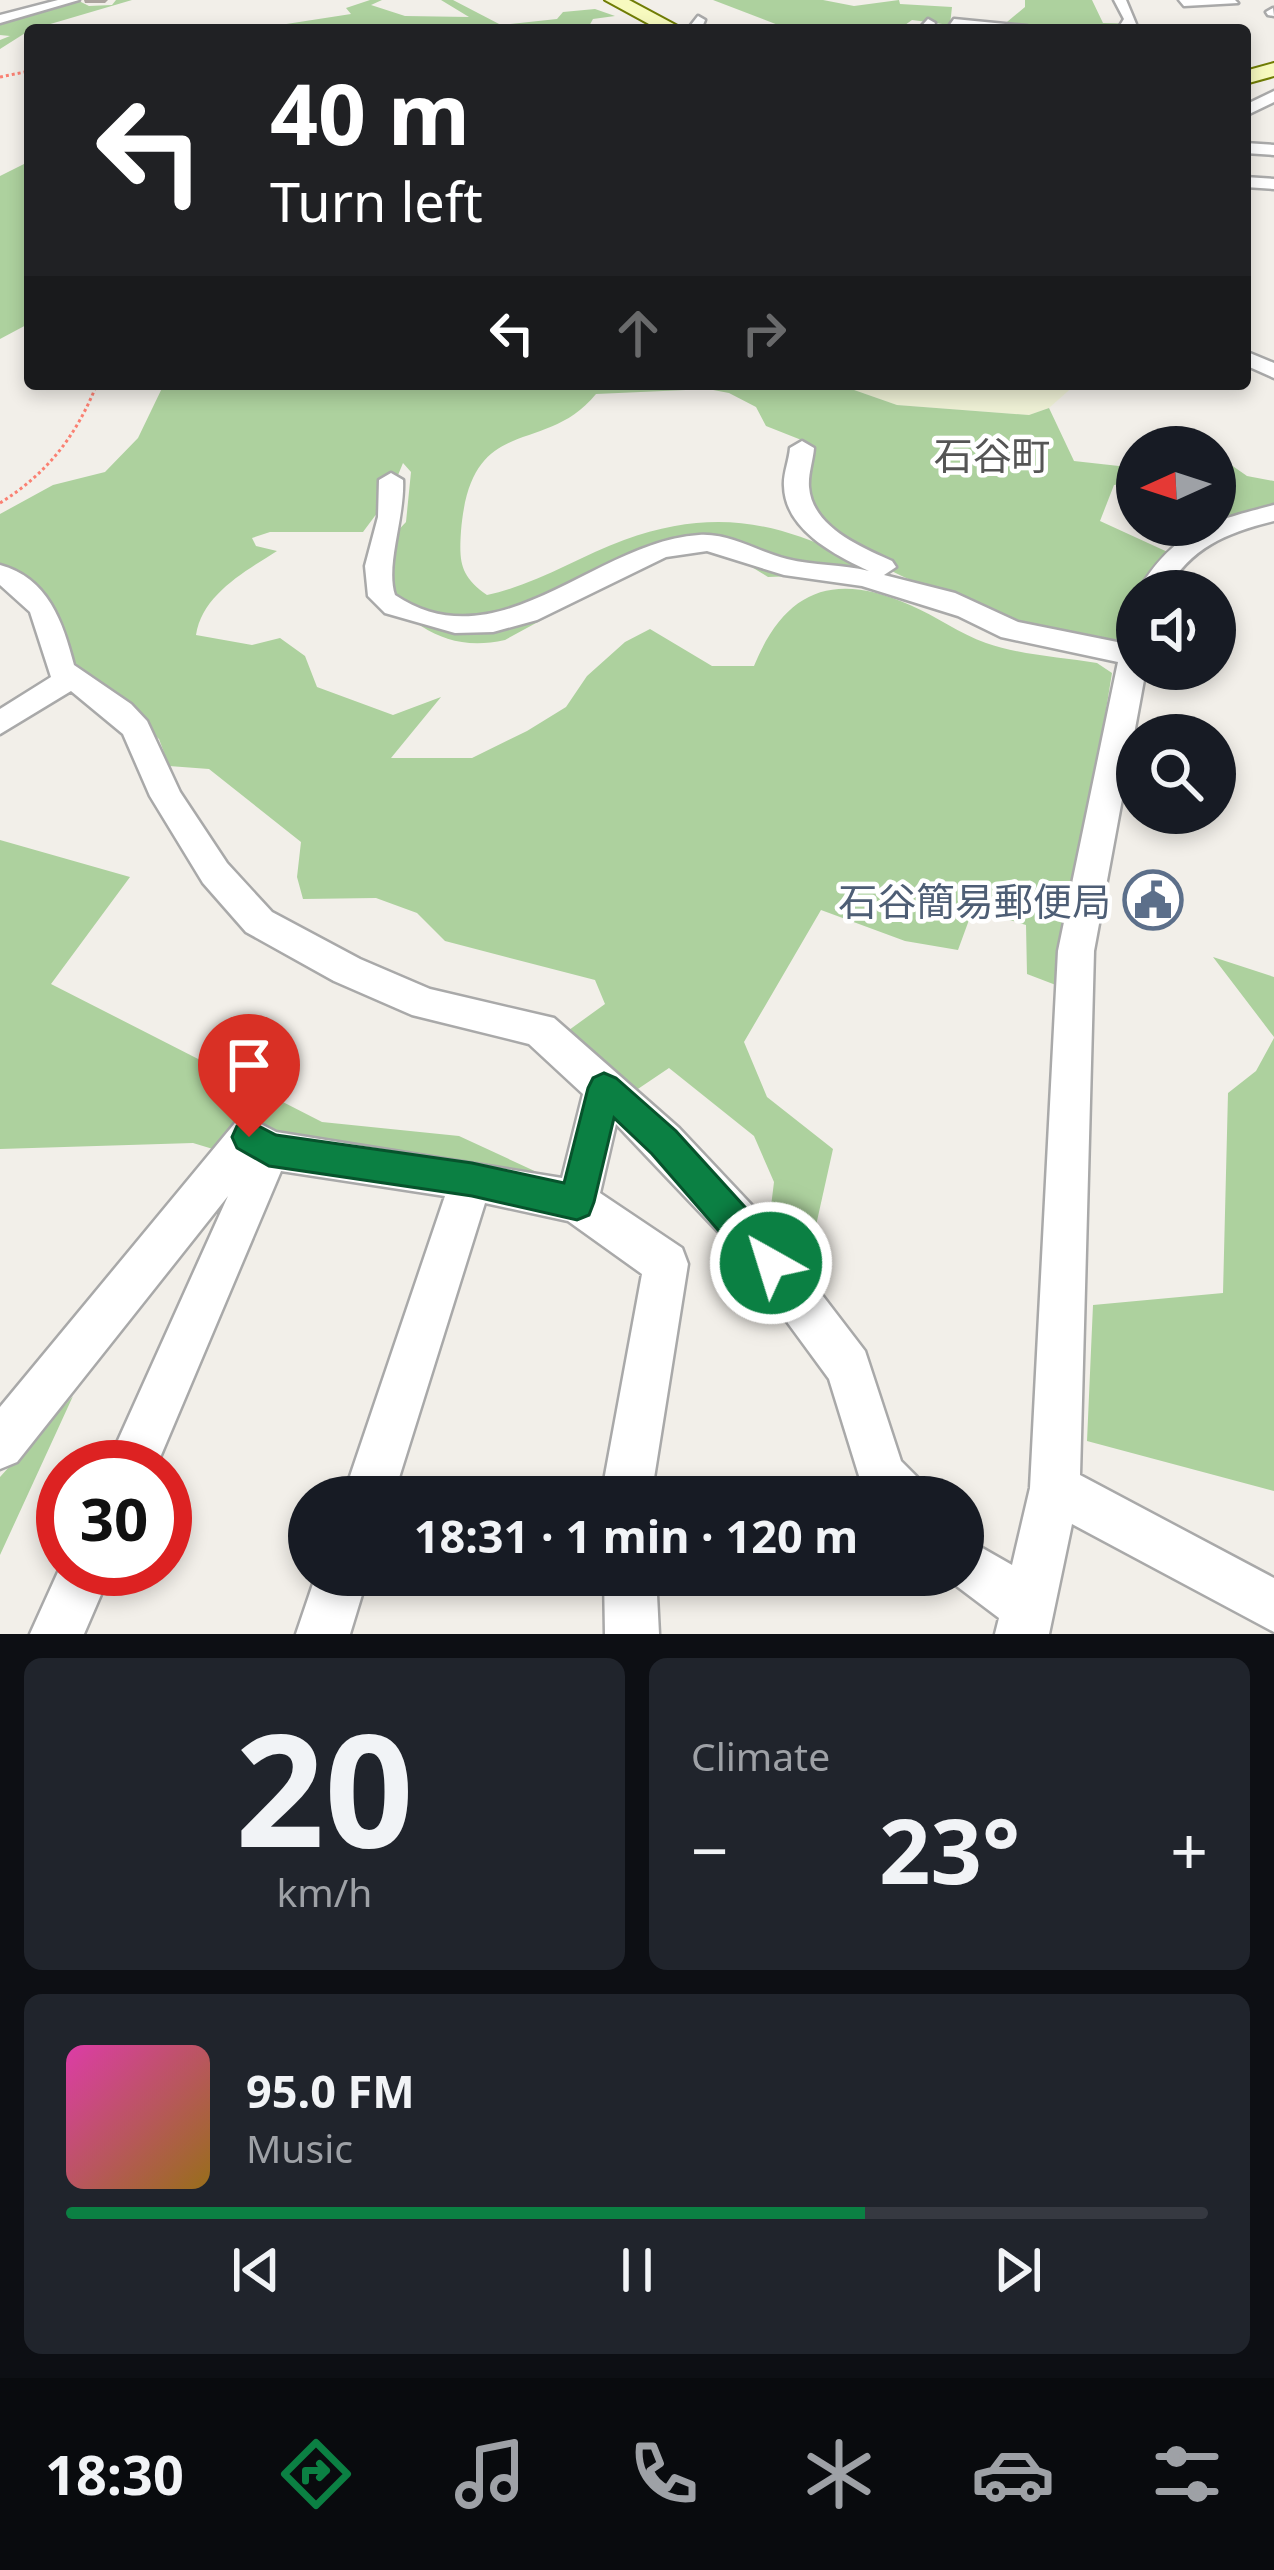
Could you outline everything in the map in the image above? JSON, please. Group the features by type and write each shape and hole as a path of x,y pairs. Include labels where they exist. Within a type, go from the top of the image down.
{"street":[{"path":"0,19 73,0"},
{"path":"1120,0 1131,21 1124,24"},
{"path":"1184,1 1232,3"},
{"path":"1184,1 1196,19 1223,20"},
{"path":"615,6 661,24"},
{"path":"802,448 796,488 812,522 845,550 1011,630 1116,645"},
{"path":"391,480 391,518 377,566 380,593 386,603 422,617 463,625 511,620 553,606 628,563 701,542 789,568 862,578 961,608"},
{"path":"1165,570 1178,549 1213,530 1274,513"},
{"path":"0,573 35,594 48,616 61,670 120,711 136,729 166,796 214,873 259,922 346,970 425,1004 540,1030 664,1142 745,1228 849,1367 882,1476"},
{"path":"0,723 72,677"},
{"path":"984,1582 1026,1620 1055,1488 1076,951 1126,690"},
{"path":"577,1202 604,1088"},
{"path":"0,1445 249,1137 269,1150 472,1180 577,1202 666,1264 630,1476"},
{"path":"142,1440 269,1150"},
{"path":"375,1476 472,1180"},
{"path":"1055,1488 1274,1606"},
{"path":"58,1634 74,1596"},
{"path":"323,1634 335,1596"},
{"path":"631,1596 632,1634"}],"path":[{"path":"0,503 47,471 68,446 96,390"}],"green space":[{"path":"116,0 132,0 50,24 24,24 24,34 0,49 0,40 10,36 0,35 0,23 79,1 89,6 112,5"},
{"path":"382,0 371,5 405,16 469,17 441,0 453,0 499,24 287,24 351,14 346,8"},
{"path":"713,0 823,0 854,6 899,0 900,4 952,7 950,24 912,20 906,24 775,24"},
{"path":"1025,0 1092,0 1103,23 1142,24 1005,24 1025,7"},
{"path":"595,9 615,16 593,19 590,24 510,24"},
{"path":"24,164 24,326 0,339 0,176"},
{"path":"161,390 686,390 596,394 576,413 494,451 479,468 468,493 461,531 463,568 471,581 487,595 522,585 624,540 707,522 744,523 813,541 921,593 821,575 768,577 722,549 661,555 505,640 448,639 417,623 374,584 387,542 406,522 411,472 403,463 389,497 363,532 270,532 252,538 256,546 277,551 216,596 196,635 252,645 280,638 305,656 317,687 393,715 441,697 391,758 472,758 527,731 566,707 587,676 625,642 650,629 712,666 754,666 781,619 816,594 836,589 883,595 986,643 1097,663 1112,673 1061,987 1027,974 1026,925 973,909 958,950 905,941 821,910 744,1042 767,1097 833,1149 803,1284 767,1239 774,1182 754,1136 669,1068 626,1097 558,1038 605,1004 595,980 445,941 417,913 376,898 303,899 297,877 301,842 209,769 169,766 159,739 46,644 29,611 0,588 0,514 53,485 105,472 138,438"},
{"path":"713,390 854,390 897,405 1029,415 1049,408 1074,461 1116,466 1116,485 1100,521 1116,528 1116,546 1155,546 1172,554 1161,570 1116,570 1116,647 992,612 892,571 849,546 818,518 802,488 809,443 766,426 756,407"},
{"path":"854,390 1069,390 1049,408 1029,415 897,405"},
{"path":"1236,468 1247,476 1274,481 1274,512 1236,523"},
{"path":"0,840 130,877 51,984 322,1122 459,1136 567,1186 539,1210 293,1173 193,1143 0,1149"},
{"path":"1213,957 1274,977 1274,1037"},
{"path":"1274,1038 1274,1491 1087,1441 1093,1305 1223,1293 1228,1093 1256,1071"},
{"path":"73,1396 53,1440 36,1440 36,1477 0,1555 0,1477"}],"place":[{"name":"石谷簡易郵便局","path":"1153,900"}],"district":[{"name":"石谷町","path":"992,454"}],"route":[{"path":"249,1137 269,1150 472,1180 577,1202 604,1088 664,1142 745,1228 771,1263"}]}
